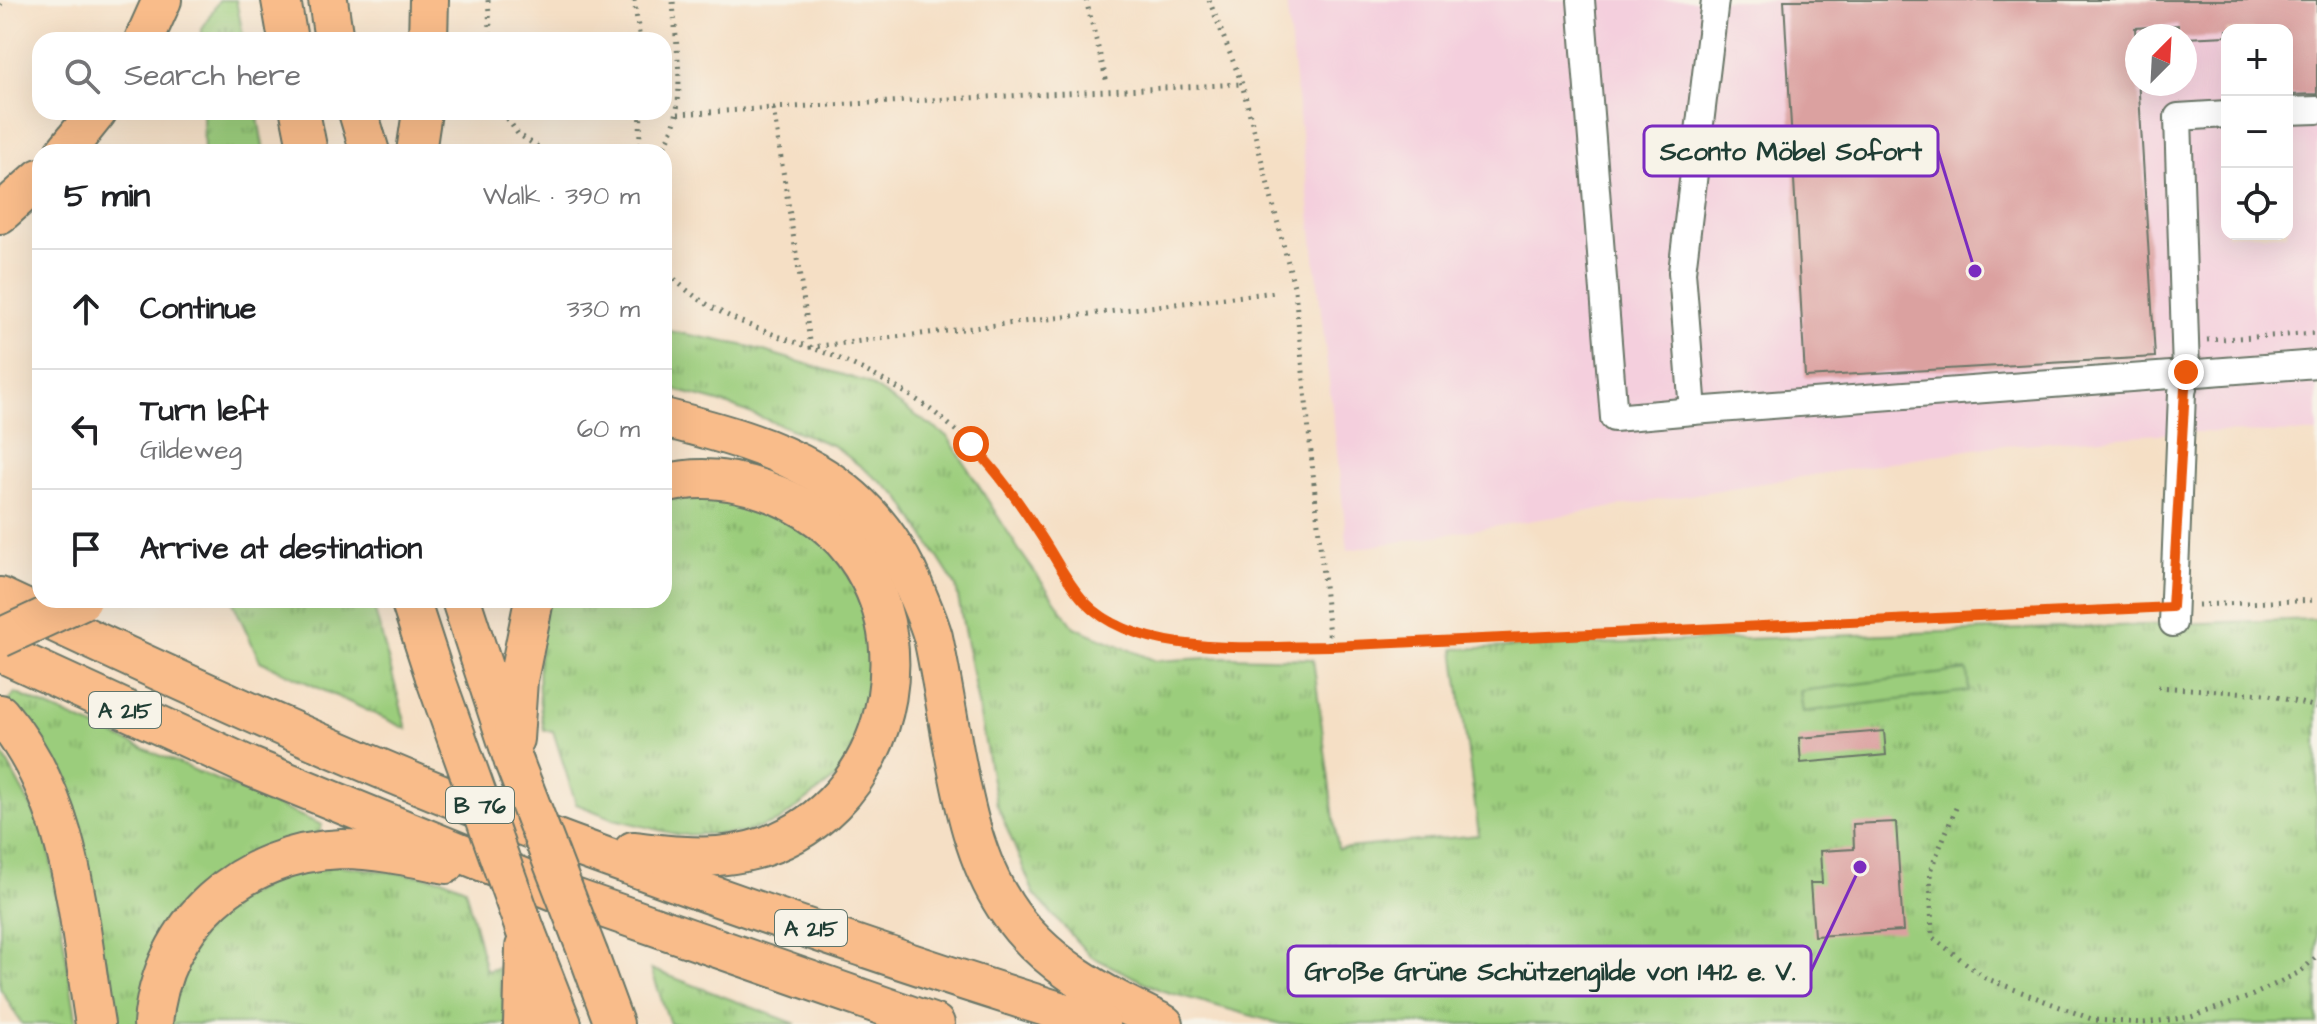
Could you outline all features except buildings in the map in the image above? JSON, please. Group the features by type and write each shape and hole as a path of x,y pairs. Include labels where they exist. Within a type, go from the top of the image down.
{"highway":[{"path":"148,32 162,0"},
{"path":"281,0 287,32"},
{"path":"428,32 429,0"},
{"path":"71,144 91,120"},
{"path":"302,120 306,144"},
{"path":"350,120 355,144"},
{"path":"360,120 368,144"},
{"path":"417,144 421,120"},
{"path":"0,214 32,185"},
{"path":"672,420 736,436 820,472 847,492 879,524 904,560 932,635 965,807 981,855 1004,905 1022,929 1066,971 1095,991 1164,1024"},
{"path":"570,844 706,856 749,850 786,838 814,820 857,774 885,716 891,654 885,622 869,581 837,535 811,512 754,485 723,480 672,483"},
{"name":"A 215","path":"0,597 311,738 570,844 836,937 1101,1024"},
{"path":"0,638 65,608"},
{"name":"B 76","path":"413,608 526,932 562,1024"},
{"path":"464,608 504,706"},
{"path":"504,706 532,608"},
{"name":"A 215","path":"0,652 251,767 557,892 935,1024"},
{"name":"B 76","path":"504,706 514,762 614,1024"},
{"path":"0,714 38,770 63,834 95,1024"},
{"path":"153,1024 162,977 188,926 226,887 279,858 343,849 404,855 557,892"},
{"path":"523,1024 526,932"}],"lane":[{"path":"1581,0 1614,418 2317,364"},
{"path":"1693,411 1682,272 1715,0"},
{"path":"2293,111 2317,110"},
{"path":"2173,615 2186,372 2178,117 2221,114"}],"path":[{"path":"488,0 490,32"},
{"path":"634,0 639,32"},
{"path":"665,144 678,114 673,0"},
{"path":"1086,0 1107,83"},
{"path":"1209,0 1242,84 1295,290 1330,646"},
{"path":"678,114 1242,84"},
{"path":"773,108 811,347"},
{"path":"508,120 518,134 534,144"},
{"path":"639,144 641,120"},
{"path":"672,275 683,287 753,328 811,347 865,370 909,395 971,444 1026,512 1083,600 1100,615 1132,631 1203,646 1330,646 2173,615 2317,600"},
{"path":"811,347 1276,292"},
{"path":"2186,342 2317,333"},
{"path":"2158,687 2265,694 2317,707"},
{"path":"1956,808 1930,871 1932,937 1985,978 2095,1022 2144,1023 2191,1017 2249,997 2300,972 2317,956"}],"shaded area":[{"path":"1286,0 2317,0 2317,433 2187,432 1993,446 1348,550"}],"green space":[{"path":"219,0 236,0 242,32 202,32"},
{"path":"203,120 258,120 263,144 204,144"},
{"path":"672,332 747,346 866,382 948,437 1019,550 1074,627 1156,661 1222,657 1313,659 1338,849 1479,835 1454,649 2317,619 2317,1024 1281,1024 1160,990 1090,956 1034,894 996,802 956,586 899,496 834,446 729,405 672,389"},
{"path":"742,495 834,550 870,611 871,719 837,777 779,821 744,833 679,835 614,819 576,804 553,731 544,730 539,665 545,608 672,608 672,499"},
{"path":"236,608 374,608 407,729 260,661"},
{"path":"1967,670 1969,691 1803,712 1800,691"},
{"path":"15,693 322,825 317,838 266,851 141,1024 108,1024 8,702"},
{"path":"0,749 47,836 77,1024 22,1024 0,988"},
{"path":"313,862 444,879 465,888 486,971 498,968 507,1024 165,1024 167,1000 213,912"},
{"path":"651,969 796,1024 670,1024"}],"place":[{"name":"Sconto Möbel Sofort","path":"1975,271"},
{"name":"Große Grüne Schützengilde von 1412 e. V.","path":"1860,867"}],"route":[{"path":"971,444 994,468 1026,512 1083,600 1100,615 1132,631 1203,646 1330,646 2172,607 2182,393 2186,372"}]}
